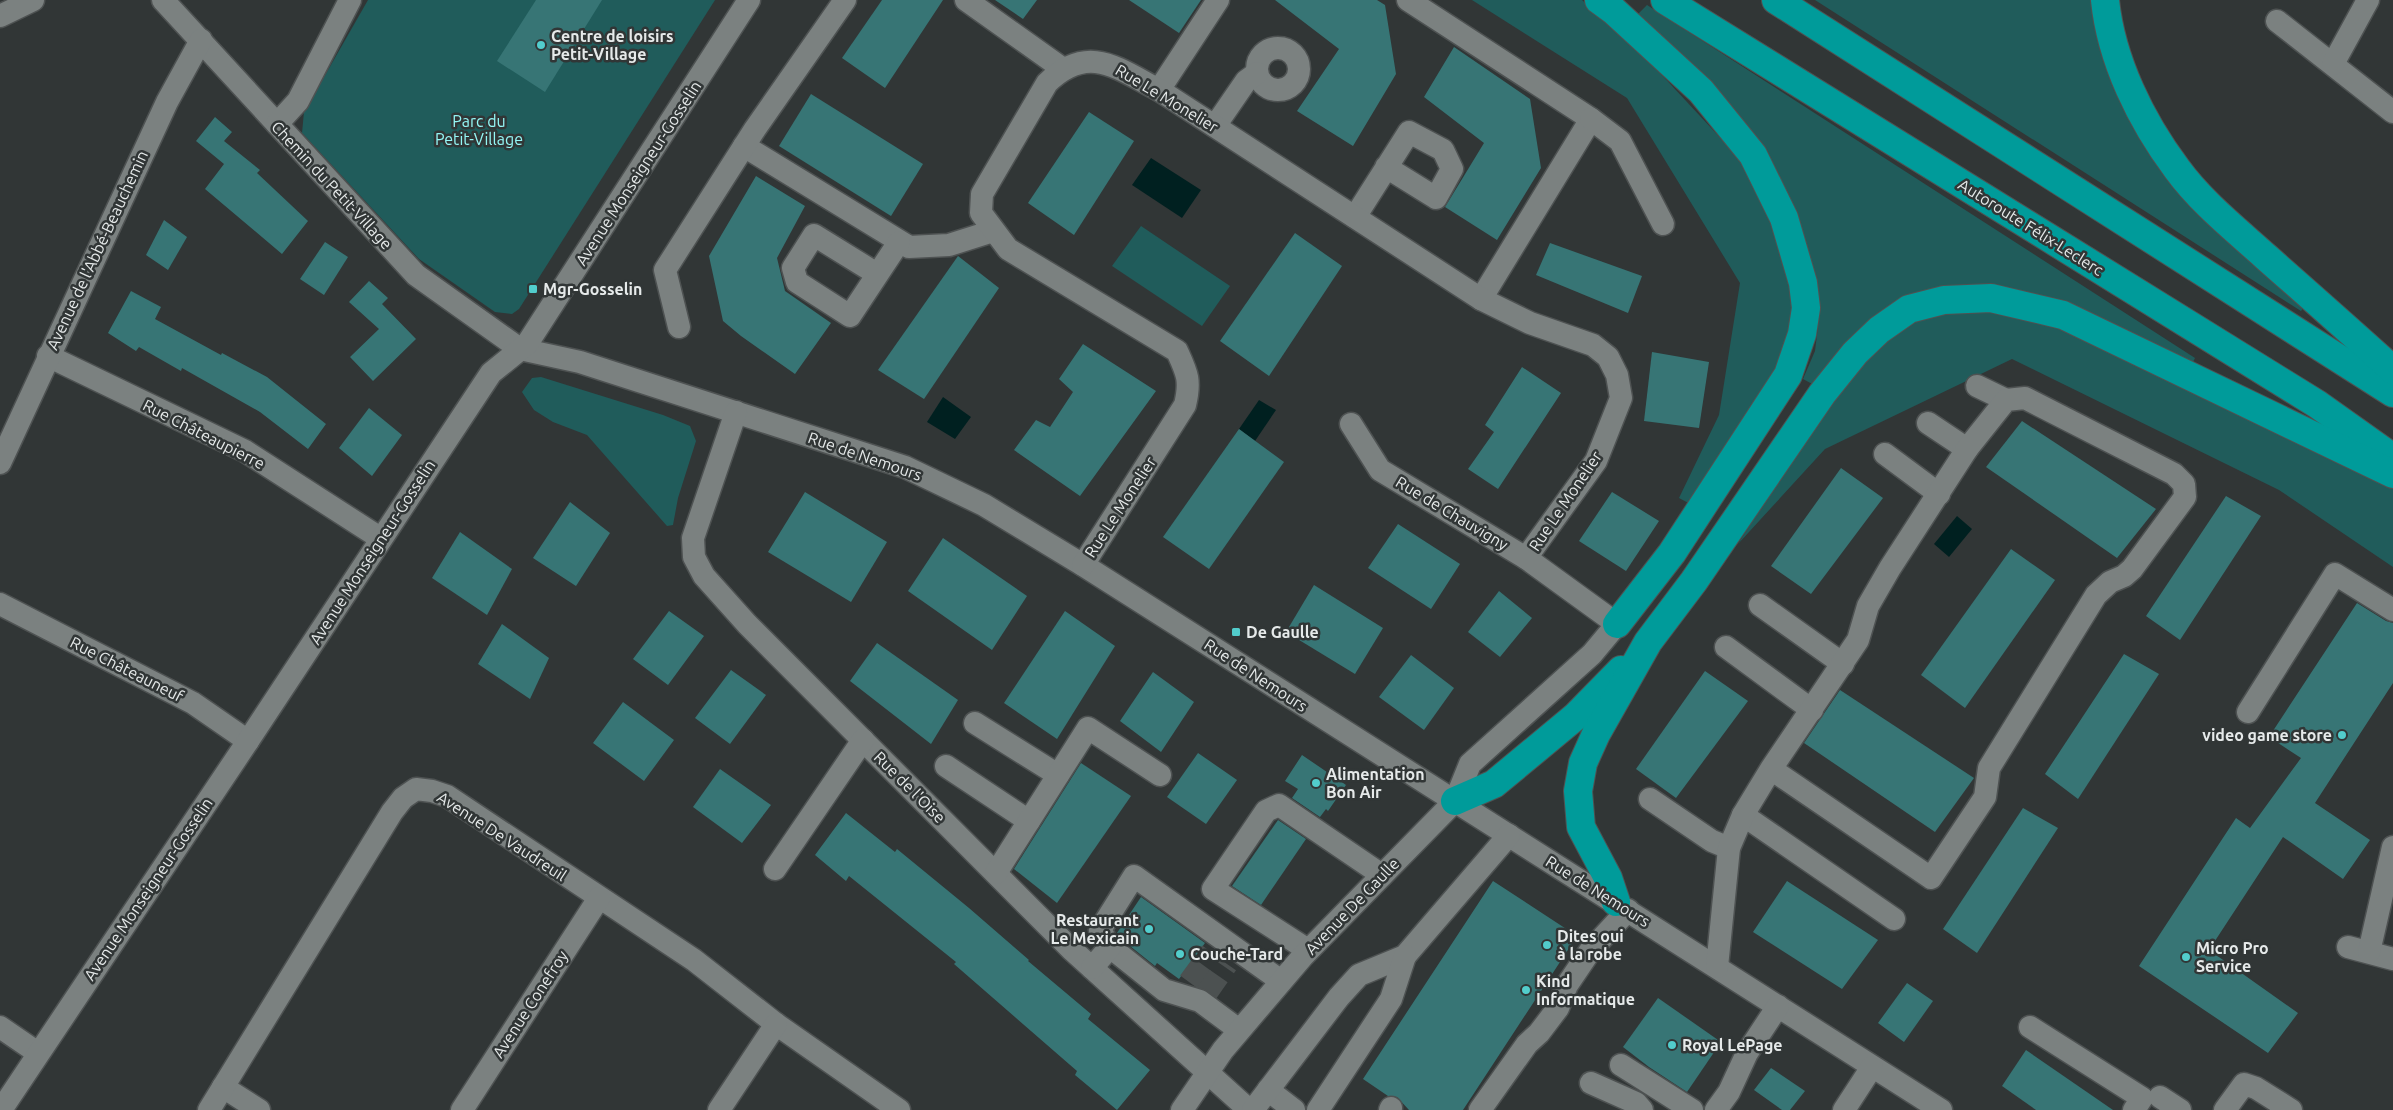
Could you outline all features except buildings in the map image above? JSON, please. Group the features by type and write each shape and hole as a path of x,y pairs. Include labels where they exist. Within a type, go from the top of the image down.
{"highway":[{"path":"1599,0 1614,11 1701,91 1753,155 1784,218 1803,283 1806,308 1802,334 1788,374 1672,553 1617,624"},
{"name":"Autoroute Félix-Leclerc","path":"1665,0 2318,404 2393,458"},
{"path":"1776,0 2393,393"},
{"path":"2105,0 2108,23 2124,75 2148,124 2177,170 2218,214 2393,370"},
{"path":"1454,801 1494,784 1576,716 1648,642 1694,581 1822,394 1855,353 1879,330 1909,309 1944,300 1991,298 2063,315 2393,474"},
{"path":"1622,906 1581,827 1578,791 1583,763 1596,734 1648,642"}],"street":[{"path":"0,16 33,0"},
{"name":"Chemin du Petit-Village","path":"163,0 416,275 520,349"},
{"path":"276,124 298,101 350,0"},
{"name":"Avenue Monseigneur-Gosselin","path":"0,1110 248,741 380,538 491,373 527,344 749,0"},
{"path":"679,327 665,270 744,146 845,0"},
{"path":"966,0 1063,69"},
{"path":"1158,90 1218,0"},
{"path":"1408,0 1591,119 1620,141 1663,224"},
{"path":"2332,64 2368,0"},
{"path":"2277,21 2393,112"},
{"name":"Avenue de l'Abbé-Beauchemin","path":"0,463 167,102 201,40"},
{"name":"Rue Le Monelier","path":"1083,565 1185,405 1189,386 1185,369 1177,351 1008,249 993,232 982,213 982,194 1047,83 1063,69 1087,61 1108,63 1158,90 1481,298 1530,323 1593,345 1608,357 1617,375 1621,398 1596,461 1526,558"},
{"path":"1214,126 1246,81 1257,72"},
{"path":"1481,298 1591,119"},
{"path":"744,146 909,247 949,245 993,232"},
{"path":"1355,217 1386,167"},
{"path":"878,274 899,242"},
{"name":"Rue de Nemours","path":"520,349 580,362 905,467 984,504 1622,906 1941,1110"},
{"name":"Rue Châteaupierre","path":"48,356 245,452 380,538"},
{"path":"1771,770 1931,878 1985,797 1989,768 2096,596 2110,582 2124,576 2132,569 2185,497 2184,484 2174,474 2025,398 2006,400 1977,386"},
{"path":"1716,967 1729,848 1743,815 1858,640 1868,606 1885,576 1967,449 2006,400"},
{"name":"Rue de l'Oise","path":"736,412 693,538 694,557 704,576 748,624 1092,968 1248,1110"},
{"path":"1928,423 1967,449"},
{"name":"Rue de Chauvigny","path":"1351,424 1380,470 1526,558 1617,624"},
{"path":"1885,454 1939,494"},
{"path":"2248,712 2334,574 2393,610"},
{"name":"Rue Châteauneuf","path":"0,604 193,703 248,741"},
{"path":"1760,605 1843,664"},
{"path":"1454,801 1470,764 1592,654 1617,624"},
{"path":"1726,647 1812,710"},
{"path":"976,722 1058,775"},
{"path":"996,873 1088,728 1160,775"},
{"path":"775,869 863,740"},
{"path":"946,766 1029,820"},
{"name":"Avenue De Vaudreuil","path":"209,1110 392,812 403,798 416,789 432,791 447,796 694,960 776,1024 899,1110"},
{"path":"1650,799 1712,841 1729,848"},
{"name":"Avenue De Gaulle","path":"1182,1110 1207,1072 1240,1030 1308,950 1454,801"},
{"path":"1308,950 1213,889 1266,811 1279,805 1382,875"},
{"path":"1743,815 1894,919"},
{"path":"1318,1110 1391,999 1405,956 1509,835"},
{"path":"2369,952 2393,847"},
{"path":"1240,1030 1188,992 1110,946 1100,930 1134,876 1224,951 1281,981"},
{"name":"Avenue Conefroy","path":"462,1110 598,898"},
{"path":"1480,1110 1527,1044 1539,1033 1558,1008 1567,985 1622,906"},
{"path":"1092,968 1110,946"},
{"path":"2348,947 2393,959"},
{"path":"1253,1110 1339,997 1359,975 1405,956"},
{"path":"1143,1013 1188,992"},
{"path":"1716,1110 1729,1092 1748,1053 1778,1006"},
{"path":"719,1110 776,1024"},
{"path":"0,1027 38,1053"},
{"path":"2030,1027 2142,1098 2134,1110"},
{"path":"1621,1065 1692,1110"},
{"path":"1844,1110 1872,1067"},
{"path":"1591,1083 1636,1103 1642,1110"},
{"path":"2225,1110 2244,1084 2256,1088 2291,1110"},
{"path":"223,1087 259,1110"},
{"path":"1268,1090 1294,1110"},
{"path":"2160,1097 2180,1110"}],"green space":[{"name":"Parc du Petit-Village","path":"368,0 715,0 519,309 512,314 495,312 419,259 302,133 304,112"},
{"path":"1472,0 1582,0 1660,73 1740,159 1771,216 1789,270 1794,305 1785,347 1774,381 1694,506 1679,498 1719,415 1740,283 1627,98"},
{"path":"1815,0 2094,0 2122,97 2308,302 2301,311"},
{"path":"1647,5 2195,358 2190,368 1947,289 1816,386 1803,379 1815,351 1818,327 1814,283 1798,217 1782,183 1750,136 1635,17"},
{"path":"1141,226 1230,286 1202,326 1112,266"},
{"path":"1941,308 2030,312 2325,447 2393,488 2393,567 2279,490 2012,359 1825,449 1738,544 1852,367 1892,328"},
{"path":"541,377 663,415 690,426 696,441 678,498 673,525 667,526 587,435 553,422 534,410 522,392 532,378"}],"shaded area":[{"path":"1151,158 1201,190 1182,218 1132,185"},
{"path":"943,397 971,417 955,439 927,422"},
{"path":"1259,400 1276,410 1255,441 1239,429"},
{"path":"1957,516 1972,529 1949,557 1934,544"}],"tunnel":[{"path":"1189,982 1211,952"},
{"path":"1206,994 1227,964"}],"place":[{"name":"Centre de loisirs Petit-Village","path":"541,45"},
{"name":"Mgr-Gosselin","path":"533,289"},
{"name":"De Gaulle","path":"1236,632"},
{"name":"video game store","path":"2342,735"},
{"name":"Alimentation Bon Air","path":"1316,783"},
{"name":"Restaurant Le Mexicain","path":"1149,929"},
{"name":"Dites oui à la robe","path":"1547,945"},
{"name":"Couche-Tard","path":"1180,954"},
{"name":"Micro Pro Service","path":"2186,957"},
{"name":"Kind Informatique","path":"1526,990"},
{"name":"Royal LePage","path":"1672,1045"}]}
